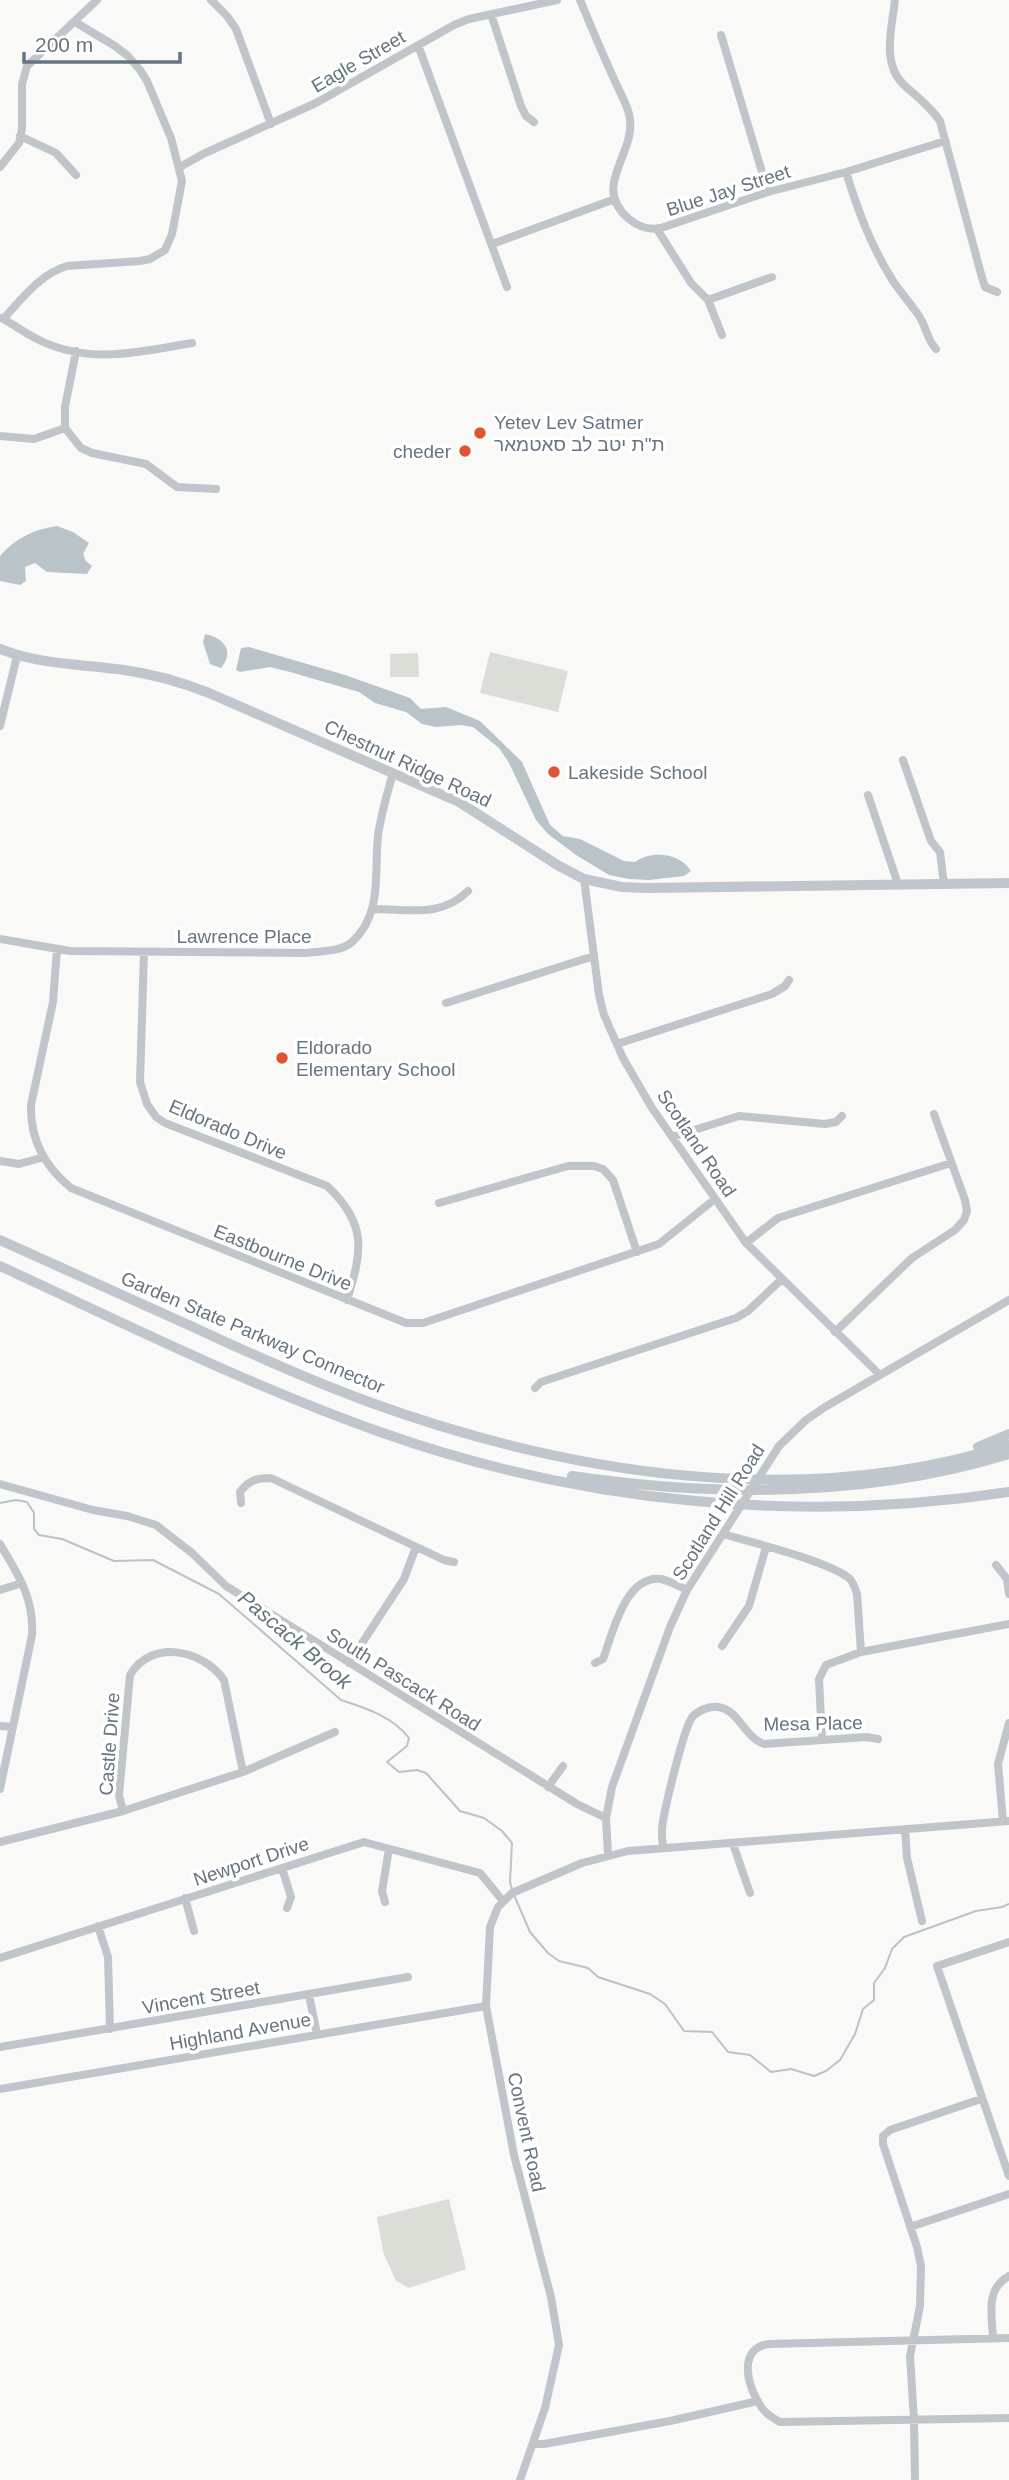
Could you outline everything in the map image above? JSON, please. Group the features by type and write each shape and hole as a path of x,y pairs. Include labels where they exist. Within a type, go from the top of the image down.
{"highway":[{"name":"Garden State Parkway Connector","path":"0,1240 316,1382 387,1409 478,1437 570,1458 664,1472 769,1478 873,1473"},
{"path":"0,1266 310,1406 382,1433 517,1472 604,1489 734,1503 868,1505 1009,1492"},
{"path":"873,1473 965,1451 1009,1434"},
{"path":"873,1473 948,1461 1009,1445"},
{"path":"462,1458 625,1483 740,1489 893,1480 950,1470 1009,1454"}],"main road":[{"name":"Chestnut Ridge Road","path":"0,649 17,656 54,663 144,673 177,681 214,695 459,802 584,879 622,887 646,888 1009,883"}],"street":[{"path":"0,167 19,144 22,84 27,66 97,0"},
{"path":"211,0 228,16 236,29 271,124"},
{"name":"Eagle Street","path":"180,167 316,103 418,44 469,19 557,0"},
{"path":"492,244 615,199 613,178 629,137 629,114 580,0"},
{"path":"895,0 891,65 904,85 933,111 940,121 985,287 997,292"},
{"path":"491,13 521,106 526,116 534,122"},
{"path":"75,22 128,56 147,80 180,167 182,181 172,234 165,250 150,259 55,269 2,318 38,340 76,351 113,356 192,343"},
{"path":"721,35 768,192"},
{"path":"418,44 507,287"},
{"path":"20,136 56,153 76,175"},
{"name":"Blue Jay Street","path":"615,199 623,214 632,222 649,229 657,229 768,192 846,172 944,141"},
{"path":"846,172 860,220 870,240 892,280 921,318 931,344 936,349"},
{"path":"657,229 691,283 708,300 722,335"},
{"path":"708,300 772,276"},
{"path":"76,351 65,407 65,428 81,448 92,453 146,464 177,487 216,489"},
{"path":"0,436 34,439 65,428"},
{"path":"0,726 17,656"},
{"path":"903,760 930,841 940,852 944,884"},
{"name":"Lawrence Place","path":"0,939 57,949 144,952 306,953 330,950 351,943 366,926 373,909 381,814 393,773"},
{"path":"869,795 897,885"},
{"name":"Scotland Road","path":"584,879 604,1016 652,1108 746,1243 879,1374"},
{"path":"373,909 436,910 457,901 468,891"},
{"name":"Eastbourne Drive","path":"57,949 53,1002 30,1118 35,1140 60,1179 71,1188 406,1323 423,1323 659,1244 715,1199"},
{"name":"Eldorado Drive","path":"144,952 139,1082 147,1104 156,1117 165,1123 327,1186 351,1215 360,1245 358,1264 347,1300"},
{"path":"446,1003 594,956"},
{"path":"617,1044 772,994 779,991 789,980"},
{"path":"835,1332 912,1258 955,1230 964,1220 967,1211 965,1200 934,1114"},
{"path":"672,1137 739,1116 825,1124 836,1122 842,1116"},
{"path":"0,1161 19,1164 44,1157"},
{"path":"746,1243 778,1218 951,1163"},
{"path":"439,1203 568,1166 594,1166 603,1169 613,1180 637,1252"},
{"path":"535,1388 541,1382 736,1318 748,1311 782,1279"},
{"name":"Scotland Hill Road","path":"608,1855 606,1818 612,1787 670,1627 687,1590 770,1459 790,1434 806,1420 879,1374 1009,1300"},
{"path":"241,1503 240,1492 248,1482 271,1478 444,1560 454,1562"},
{"name":"South Pascack Road","path":"0,1484 156,1525 192,1553 226,1586 548,1787 606,1818"},
{"path":"723,1534 831,1568 848,1578 855,1586 861,1652"},
{"path":"0,1544 28,1593 33,1617 32,1635 0,1788"},
{"path":"349,1663 404,1578 416,1547"},
{"path":"722,1646 750,1606 766,1547"},
{"path":"996,1565 1007,1579 1009,1594"},
{"path":"595,1662 603,1659 625,1599 636,1587 649,1580 661,1579 687,1590"},
{"path":"0,1590 22,1583"},
{"path":"822,1740 819,1679 826,1665 861,1652 1009,1624"},
{"name":"Castle Drive","path":"122,1811 119,1795 130,1675 135,1665 155,1653 192,1655 217,1670 224,1679 243,1772"},
{"name":"Mesa Place","path":"663,1848 663,1820 684,1734 695,1714 707,1708 726,1710 748,1735 764,1744 866,1737 878,1739"},
{"path":"505,1899 523,1887 608,1855 663,1848 1006,1821 998,1764 1009,1723"},
{"path":"0,1726 13,1727"},
{"path":"0,1842 122,1811 243,1772 335,1732"},
{"path":"548,1787 563,1766"},
{"path":"905,1829 907,1858 922,1921"},
{"name":"Newport Drive","path":"0,1958 364,1842 480,1873 505,1899"},
{"path":"733,1844 750,1893"},
{"path":"385,1902 382,1891 389,1849"},
{"path":"282,1868 290,1897 287,1908"},
{"path":"185,1898 194,1931"},
{"name":"Convent Road","path":"505,1899 494,1916 488,1940 486,2006 514,2158 557,2324 559,2345 556,2366 534,2444 520,2480"},
{"path":"97,1926 108,1957 110,2029"},
{"path":"1009,1942 937,1966 1009,2176"},
{"name":"Vincent Street","path":"0,2047 408,1978"},
{"path":"309,1995 317,2034"},
{"name":"Highland Avenue","path":"0,2089 486,2006"},
{"path":"915,2480 909,2356 920,2306 921,2266 883,2144 883,2136 890,2130 982,2098"},
{"path":"910,2227 1009,2194"},
{"path":"993,2338 993,2292 1001,2281 1009,2276"},
{"path":"1009,2337 761,2345 749,2355 747,2364 763,2410 780,2422 1009,2418"},
{"path":"534,2444 670,2421 758,2401"}],"shaded area":[{"path":"57,526 73,532 89,543 83,554 92,566 87,574 47,572 35,563 25,567 26,581 20,585 0,581 0,556 12,544 41,529"},
{"path":"205,634 225,646 227,656 221,668 210,664 203,642"},
{"path":"249,647 345,675 410,698 421,709 446,707 480,721 522,762 550,825 563,836 580,839 624,861 635,862 657,855 673,857 691,871 684,876 649,880 609,875 548,834 536,820 499,748 473,727 436,727 422,724 406,712 375,703 359,692 270,667 240,672 236,670 241,648"},
{"path":"490,652 568,671 558,712 480,693"},
{"path":"418,653 419,677 390,677 390,654"},
{"path":"449,2199 466,2269 409,2288 396,2281 383,2252 377,2217"}],"waterway":[{"name":"Pascack Brook","path":"0,1503 16,1500 27,1502 34,1513 34,1529 39,1535 62,1539 114,1561 153,1560 219,1594 341,1700 369,1710 395,1724 409,1738 407,1746 387,1762 399,1772 417,1770 426,1773 460,1811 484,1818 502,1831 512,1843 512,1889"},
{"name":"Pascack Brook","path":"514,1895 530,1932 548,1953 559,1961 588,1968 598,1977 650,1994 665,2004 684,2031 712,2032 728,2052 750,2055 771,2072 791,2069 814,2076 840,2060 855,2034 863,2009 874,2000 874,1983 885,1968 892,1949 904,1937 976,1911 1009,1904"}],"place":[{"name":"Yetev Lev Satmer ת\"ת יטב לב סאטמאר","path":"480,433"},
{"name":"cheder","path":"465,451"},
{"name":"Lakeside School","path":"554,772"},
{"name":"Eldorado Elementary School","path":"282,1058"}]}
